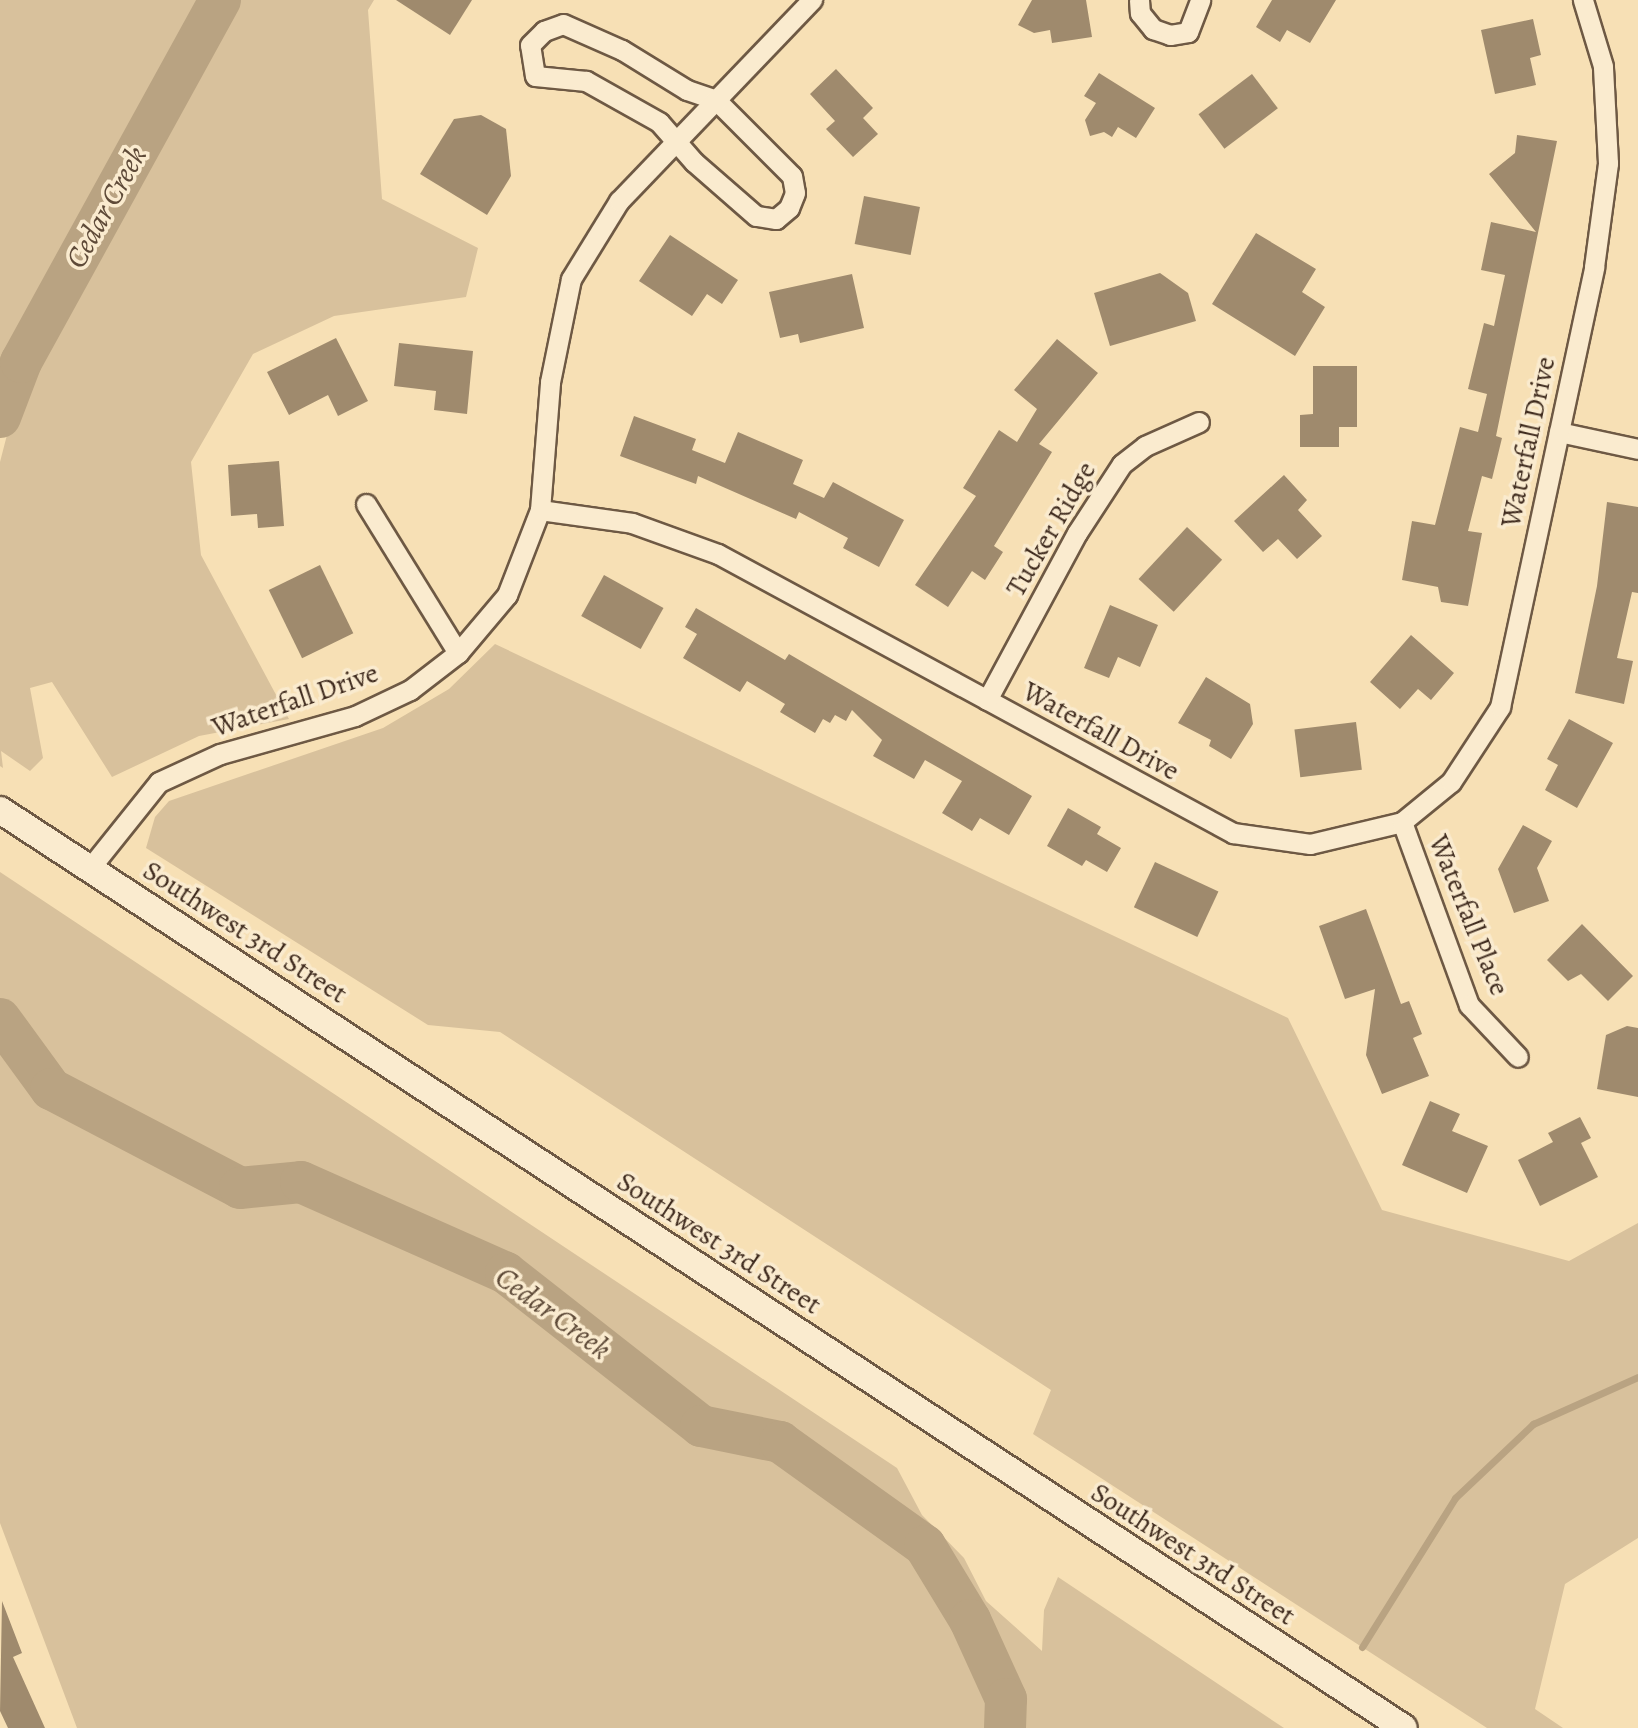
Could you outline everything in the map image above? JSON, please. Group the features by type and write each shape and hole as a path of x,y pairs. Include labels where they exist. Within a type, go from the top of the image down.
{"main road":[{"name":"Southwest 3rd Street","path":"0,810 1404,1728"}],"street":[{"path":"540,510 550,382 571,279 619,201 812,0"},
{"path":"1139,0 1140,13 1153,29 1170,35 1188,32 1200,0"},
{"name":"Waterfall Drive","path":"90,868 159,782 220,754 355,716 410,690 458,653 507,595 540,510 632,523 718,554 1233,832 1310,844 1402,822 1451,782 1500,707 1594,267 1608,163 1603,66 1583,0"},
{"path":"563,24 622,50 687,90 716,100 793,176 795,193 789,208 776,219 756,216 676,144 659,122 586,82 535,76 530,46 544,31 563,24"},
{"name":"Tucker Ridge","path":"987,700 1077,533 1122,464 1199,422"},
{"path":"1559,432 1638,449"},
{"path":"366,503 458,653"},
{"name":"Waterfall Place","path":"1402,822 1469,1005 1518,1058"}],"shaded area":[{"path":"0,0 220,0 21,362 0,417"},
{"path":"232,0 374,0 368,10 382,199 478,248 466,297 334,316 253,354 191,462 201,555 289,719 199,736 112,777 52,682 30,688 43,758 30,771 1,751 3,768 0,766 0,462 8,431 50,337"},
{"path":"495,644 1288,1018 1382,1210 1569,1261 1638,1223 1638,1538 1565,1584 1535,1709 1563,1728 1487,1728 1033,1434 1051,1390 500,1032 428,1025 146,848 155,817 169,801 383,728 449,689"},
{"path":"0,872 897,1468 922,1515 964,1558 986,1601 1042,1651 1044,1610 1058,1577 1284,1728 77,1728 0,1523"}],"building":[{"path":"396,0 472,0 450,35"},
{"path":"1032,0 1086,0 1092,37 1052,43 1050,30 1034,33 1018,25"},
{"path":"1272,0 1336,0 1310,43 1287,30 1280,42 1256,27"},
{"path":"1533,19 1541,55 1530,58 1536,85 1495,94 1481,30"},
{"path":"836,69 873,108 863,118 878,134 853,157 826,129 835,121 810,94"},
{"path":"1099,73 1155,108 1136,138 1118,127 1112,137 1104,132 1090,136 1085,120 1096,103 1084,96"},
{"path":"1252,74 1278,108 1224,149 1198,114"},
{"path":"481,115 506,129 511,176 487,215 420,174 454,119"},
{"path":"1517,135 1557,141 1496,436 1502,438 1492,479 1482,476 1468,531 1482,533 1468,606 1441,602 1438,587 1402,580 1412,521 1435,525 1460,427 1478,432 1487,394 1468,389 1484,323 1494,326 1505,275 1481,270 1491,222 1536,232 1489,174 1515,153"},
{"path":"864,196 920,207 911,255 855,244"},
{"path":"1256,233 1316,269 1302,292 1325,307 1295,356 1212,304"},
{"path":"670,235 738,280 722,304 707,294 692,316 639,281"},
{"path":"1160,273 1188,293 1196,321 1110,346 1094,293"},
{"path":"852,274 864,328 800,343 798,334 780,338 769,292"},
{"path":"336,338 368,401 338,416 328,395 289,415 267,372"},
{"path":"1057,339 1098,373 1039,444 1052,452 994,546 1003,552 985,580 972,571 948,607 915,585 976,496 963,488 999,430 1017,442 1037,409 1014,390"},
{"path":"399,343 473,351 467,414 434,410 436,391 394,386"},
{"path":"1313,366 1357,366 1357,427 1339,427 1339,447 1300,447 1300,415 1313,414"},
{"path":"634,416 696,439 692,450 725,463 738,432 803,460 793,484 824,498 833,482 904,520 879,567 843,548 848,538 799,512 796,519 698,476 696,484 620,456"},
{"path":"279,461 284,526 258,528 257,514 231,516 228,465"},
{"path":"1284,475 1307,500 1298,510 1322,536 1297,559 1278,539 1263,552 1234,521"},
{"path":"1607,502 1638,507 1638,593 1632,592 1617,658 1633,661 1624,704 1575,693 1597,586"},
{"path":"1187,527 1222,560 1174,612 1139,579"},
{"path":"320,565 353,633 302,658 269,590"},
{"path":"604,575 663,608 641,649 581,616"},
{"path":"1110,605 1158,625 1140,667 1118,657 1109,678 1084,668"},
{"path":"696,608 785,660 789,654 1032,796 1009,835 980,818 972,831 942,813 962,781 925,760 914,779 873,756 882,740 852,710 846,721 835,715 830,723 823,719 815,733 780,712 785,704 747,681 740,692 683,658 697,634 685,627"},
{"path":"1411,635 1454,673 1431,700 1418,689 1400,709 1370,682"},
{"path":"1206,677 1250,704 1253,724 1231,759 1209,746 1211,740 1178,723"},
{"path":"1569,719 1613,743 1577,808 1545,790 1558,765 1547,759"},
{"path":"1356,722 1362,770 1300,777 1294,730"},
{"path":"1068,808 1101,827 1097,834 1121,848 1107,872 1086,860 1082,866 1047,846"},
{"path":"1523,825 1552,841 1537,868 1549,901 1514,913 1498,869"},
{"path":"1155,862 1218,892 1197,937 1134,907"},
{"path":"1366,909 1401,1004 1409,1001 1422,1034 1413,1038 1429,1076 1382,1094 1366,1055 1375,989 1345,999 1319,926"},
{"path":"1582,924 1633,976 1608,1001 1581,974 1568,981 1547,960"},
{"path":"1627,1026 1638,1028 1638,1097 1597,1089 1606,1035"},
{"path":"1430,1101 1460,1114 1452,1131 1488,1146 1467,1193 1402,1165"},
{"path":"1580,1117 1591,1138 1581,1143 1598,1177 1540,1206 1518,1160 1553,1142 1548,1133"},
{"path":"2,1601 22,1653 13,1657 45,1728 8,1728 0,1711"}],"waterway":[{"name":"Cedar Creek","path":"0,417 21,362 220,0"},
{"name":"Cedar Creek","path":"0,1019 51,1089 240,1188 301,1182 506,1273 701,1426 780,1442 925,1546 970,1620 1006,1699 1005,1728"},
{"path":"1362,1647 1455,1498 1533,1424 1638,1377"}]}
